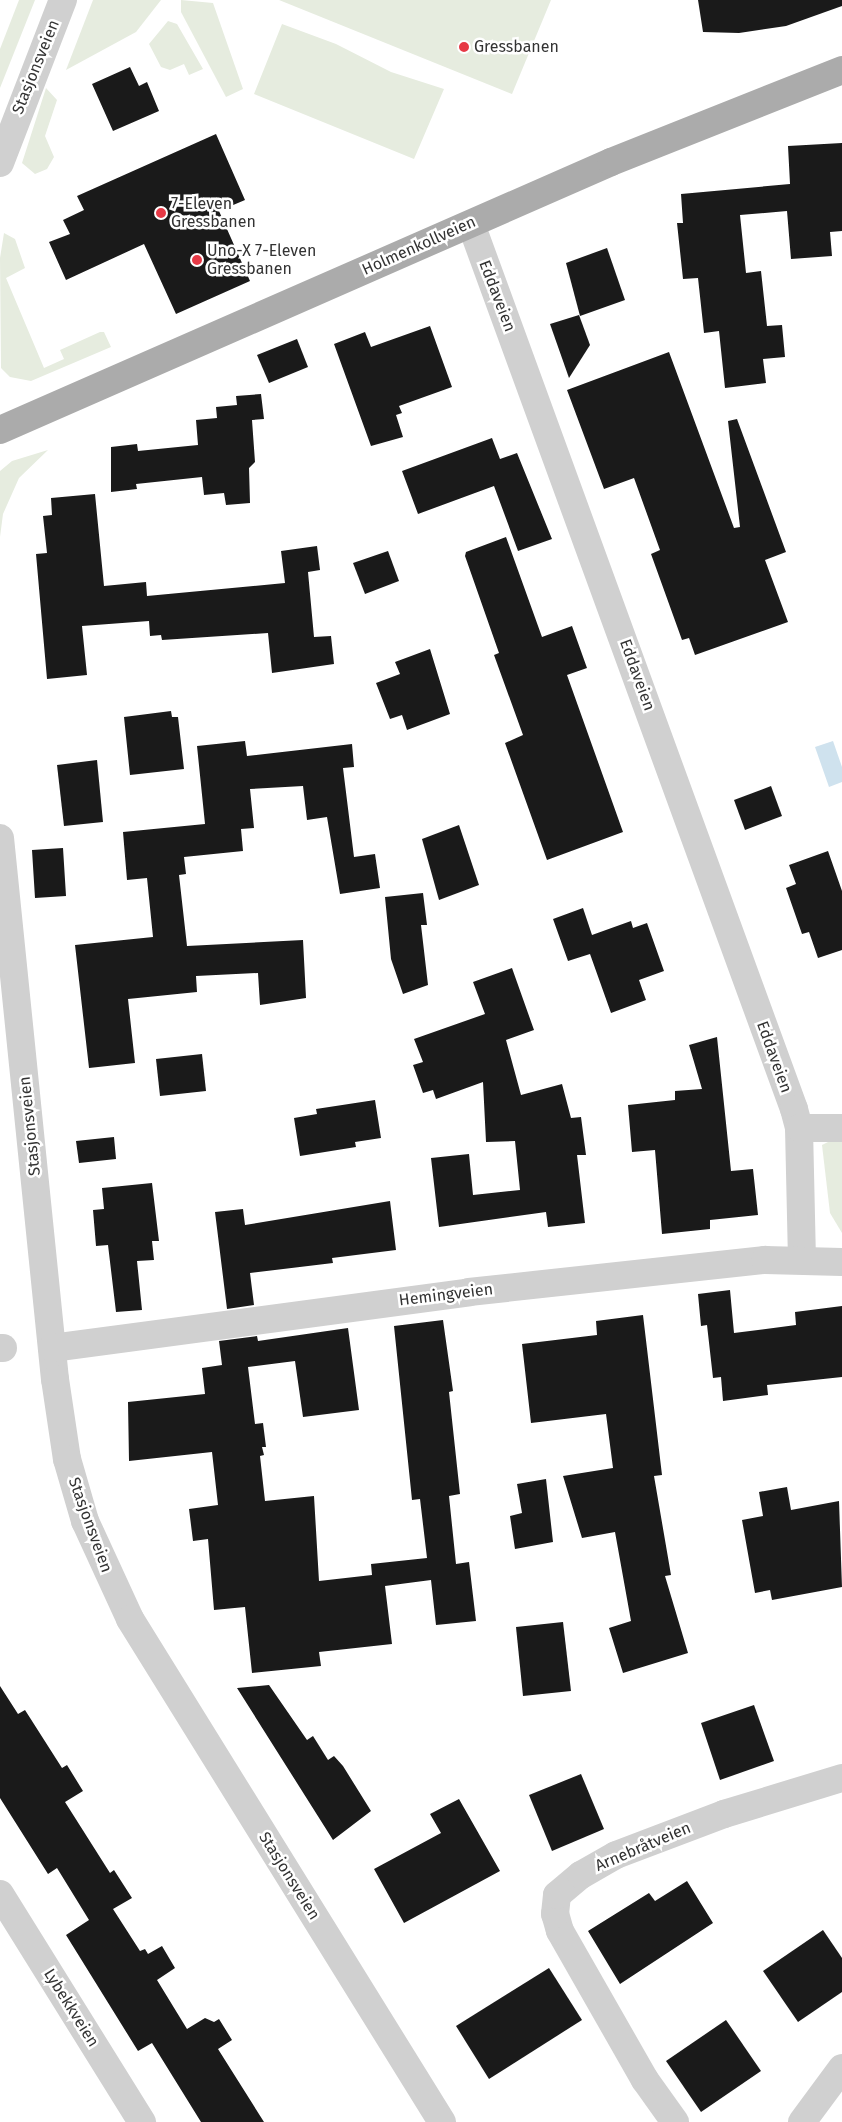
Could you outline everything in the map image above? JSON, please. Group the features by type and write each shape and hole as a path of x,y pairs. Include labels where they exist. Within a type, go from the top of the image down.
{"main road":[{"name":"Holmenkollveien","path":"0,430 687,130 842,70"}],"street":[{"name":"Stasjonsveien","path":"0,163 63,0"},
{"name":"Eddaveien","path":"470,224 799,1128 802,1260"},
{"name":"Stasjonsveien","path":"0,838 52,1348 75,1490 114,1589 442,2122"},
{"path":"799,1128 842,1128"},
{"name":"Hemingveien","path":"52,1348 424,1298 802,1260 842,1262"},
{"name":"Arnebråtveien","path":"675,2122 645,2080 560,1931 555,1914 557,1895 581,1875 616,1855 724,1814 842,1778"},
{"name":"Lybekkveien","path":"0,1894 142,2122"},
{"path":"802,2122 842,2068"}],"shaded area":[{"path":"19,0 35,0 0,88 0,49"},
{"path":"93,0 161,0 136,32 66,70"},
{"path":"181,0 213,3 243,89 226,97 181,12"},
{"name":"Gressbanen","path":"279,0 551,0 512,94"},
{"path":"168,21 177,24 203,69 189,75 184,64 170,70 161,67 149,44"},
{"path":"282,24 336,44 391,72 444,89 414,159 254,94"},
{"path":"46,88 57,100 45,136 54,157 47,169 35,174 22,163"},
{"path":"4,233 15,239 25,268 6,278 44,368 64,359 60,350 100,332 104,332 111,347 31,381 10,377 1,368 0,258"},
{"path":"48,450 19,478 3,514 0,537 0,471 12,461"},
{"path":"842,1135 842,1233 830,1213 822,1145"}],"water":[{"path":"833,741 842,767 842,782 829,787 815,747"}],"building":[{"path":"698,0 842,0 842,6 786,26 739,33 703,32"},
{"path":"130,67 139,86 147,82 159,111 113,131 92,84"},
{"path":"216,134 245,200 219,211 250,281 176,314 144,244 66,280 49,242 70,234 63,220 84,210 77,196"},
{"path":"842,143 842,231 830,232 832,256 791,259 787,211 740,215 746,273 761,271 767,326 782,325 785,357 763,359 766,383 725,388 719,331 704,333 698,278 683,279 677,223 683,223 681,194 790,184 788,146"},
{"path":"607,248 625,300 580,316 566,263"},
{"path":"579,315 590,345 569,378 550,324"},
{"path":"430,326 452,387 399,406 402,413 396,415 403,437 371,446 334,344 365,332 371,347"},
{"path":"297,339 308,367 269,383 257,355"},
{"path":"669,352 734,528 740,527 728,421 737,419 786,552 765,560 788,622 695,655 689,638 682,640 651,554 660,550 634,478 604,489 567,390"},
{"path":"261,394 264,419 252,420 255,462 249,468 250,503 226,505 224,493 204,495 202,477 136,484 137,489 111,492 111,447 137,444 138,451 198,445 196,420 217,418 216,407 237,405 236,396"},
{"path":"492,438 500,459 517,453 552,539 518,551 494,486 418,514 402,471"},
{"path":"95,494 104,586 146,582 147,596 285,583 281,551 317,546 320,570 308,572 314,637 331,636 334,664 272,673 268,633 162,640 161,635 150,636 149,621 82,626 87,675 47,679 36,554 47,553 43,516 52,515 51,498"},
{"path":"506,537 542,637 572,626 587,668 567,675 623,832 547,860 505,743 523,735 494,655 499,653 465,556 466,552"},
{"path":"388,551 399,581 365,594 353,563"},
{"path":"430,649 450,714 407,730 402,715 390,719 376,683 400,674 395,662"},
{"path":"171,711 172,717 178,717 184,769 130,775 124,717"},
{"path":"245,741 247,756 352,744 354,767 343,768 354,857 375,854 380,888 340,894 327,817 307,820 303,786 250,789 254,828 241,829 243,851 184,857 186,874 179,875 187,946 303,940 306,998 260,1005 258,973 196,976 197,992 128,999 135,1063 89,1068 75,945 153,937 147,878 127,880 123,832 205,824 197,746"},
{"path":"97,760 103,822 64,826 57,765"},
{"path":"771,786 782,816 745,830 734,800"},
{"path":"459,825 479,885 439,900 422,839"},
{"path":"63,848 66,896 35,898 32,850"},
{"path":"828,851 842,891 842,950 818,958 809,932 802,934 786,888 796,884 789,865"},
{"path":"423,893 427,925 421,925 428,985 403,994 391,959 385,897"},
{"path":"583,908 592,935 631,921 633,928 647,923 664,971 639,980 646,1000 611,1013 590,954 568,961 553,919"},
{"path":"512,968 534,1030 506,1040 521,1095 562,1084 571,1118 581,1117 586,1155 577,1155 585,1223 548,1227 546,1212 439,1227 431,1158 469,1154 473,1195 520,1190 515,1141 486,1142 483,1082 436,1099 433,1090 423,1093 413,1065 423,1062 414,1039 485,1014 473,982"},
{"path":"717,1037 731,1171 753,1169 758,1215 710,1220 710,1229 662,1234 655,1150 632,1152 628,1105 675,1100 675,1091 702,1089 689,1045"},
{"path":"202,1054 206,1091 160,1096 156,1059"},
{"path":"375,1100 381,1138 355,1142 356,1147 300,1156 294,1118 317,1114 316,1109"},
{"path":"114,1137 116,1159 79,1163 76,1141"},
{"path":"152,1183 159,1241 152,1241 154,1260 137,1261 142,1310 116,1312 108,1245 96,1246 93,1210 104,1209 102,1188"},
{"path":"390,1201 396,1250 332,1258 333,1263 250,1273 254,1305 227,1309 215,1212 243,1209 245,1225"},
{"path":"730,1290 734,1333 796,1325 795,1312 842,1306 842,1377 767,1385 768,1395 723,1401 721,1377 713,1378 707,1325 701,1326 698,1294"},
{"path":"643,1315 662,1475 654,1476 671,1575 665,1576 688,1653 623,1673 609,1628 631,1621 615,1532 582,1538 563,1476 613,1468 606,1414 531,1423 522,1344 597,1335 596,1321"},
{"path":"443,1320 453,1391 449,1392 460,1494 449,1496 456,1564 469,1562 476,1621 436,1625 431,1580 385,1586 392,1644 319,1652 321,1666 252,1673 245,1607 214,1610 208,1539 193,1541 189,1509 218,1505 212,1452 129,1461 128,1402 205,1394 202,1368 222,1365 219,1341 257,1336 258,1341 348,1328 359,1410 303,1417 295,1361 248,1367 255,1424 263,1423 266,1447 262,1447 264,1455 260,1456 265,1501 314,1496 319,1581 372,1575 371,1564 427,1558 420,1499 412,1500 394,1326"},
{"path":"546,1479 553,1542 515,1549 510,1516 522,1513 517,1484"},
{"path":"787,1487 791,1510 839,1501 842,1587 772,1600 770,1590 755,1593 742,1520 763,1516 759,1492"},
{"path":"563,1622 571,1691 523,1696 516,1627"},
{"path":"269,1685 307,1740 313,1736 328,1760 334,1756 343,1766 371,1811 333,1840 237,1688"},
{"path":"0,1686 18,1714 25,1710 62,1768 67,1765 83,1791 65,1802 110,1873 114,1870 132,1898 113,1909 140,1951 145,1949 148,1954 162,1946 175,1968 157,1980 187,2029 205,2018 214,2022 219,2019 232,2040 218,2049 264,2122 201,2122 152,2043 138,2051 66,1935 89,1920 57,1868 48,1874 0,1798"},
{"path":"754,1705 774,1761 720,1780 701,1723"},
{"path":"581,1774 604,1829 552,1851 529,1795"},
{"path":"459,1799 500,1871 404,1923 374,1869 441,1833 430,1814"},
{"path":"687,1881 713,1923 620,1984 588,1931 649,1893 655,1901"},
{"path":"823,1930 842,1958 842,1992 798,2022 763,1971"},
{"path":"549,1968 582,2020 489,2079 456,2026"},
{"path":"726,2020 761,2071 701,2112 666,2061"}],"place":[{"name":"Gressbanen","path":"464,47"},
{"name":"7-Eleven Gressbanen","path":"161,213"},
{"name":"Uno-X 7-Eleven Gressbanen","path":"197,260"}]}
